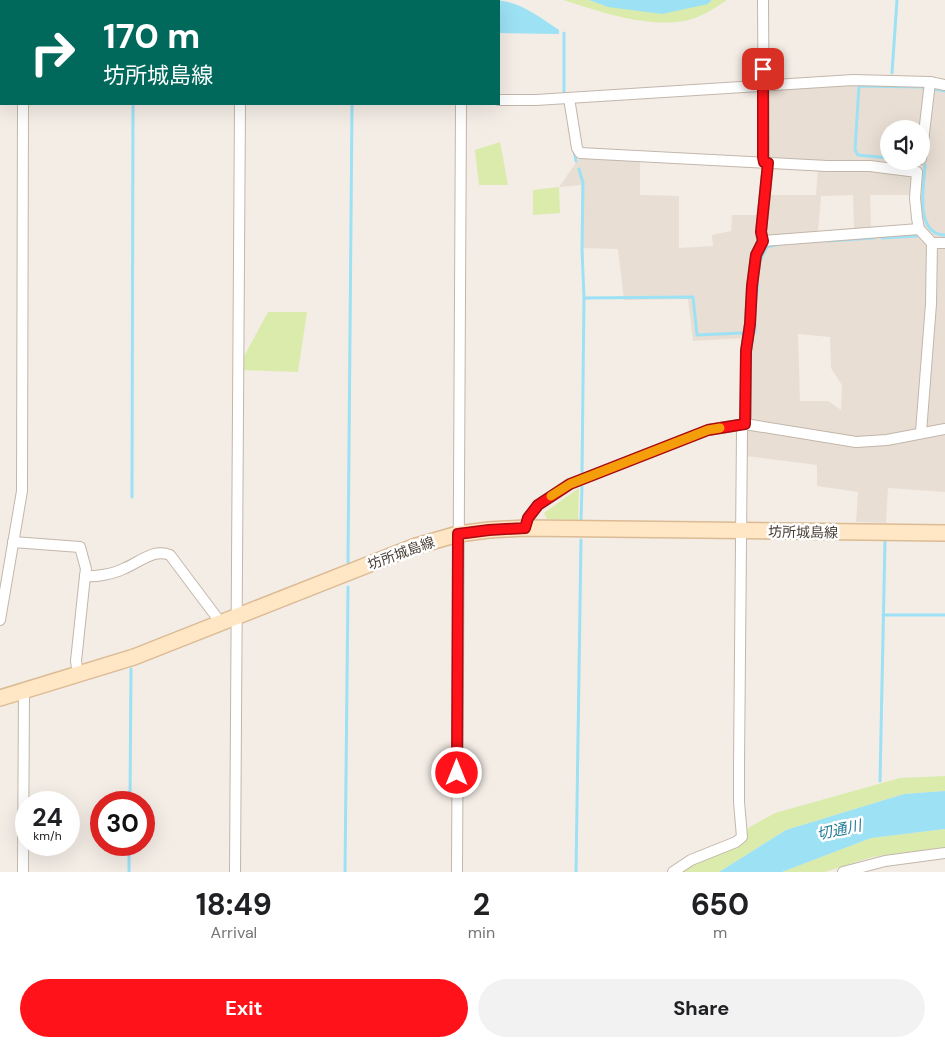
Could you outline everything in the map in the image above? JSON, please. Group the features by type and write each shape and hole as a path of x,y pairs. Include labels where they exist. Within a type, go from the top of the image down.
{"main road":[{"name":"坊所城島線","path":"0,698 134,657 413,547 458,534 525,528 945,533"}],"street":[{"path":"674,872 692,860 736,842 742,837 739,793 742,430 745,424 746,351 750,324 752,286 756,255 763,241 761,232 766,162 763,86 763,0"},
{"path":"500,100 536,100 854,80 930,82 945,85"},
{"path":"926,120 930,82"},
{"path":"569,98 577,148 580,153 870,166 916,172 915,198 919,228 932,243 931,304 921,432"},
{"path":"0,620 22,491 23,105"},
{"path":"235,872 240,105"},
{"path":"457,872 461,105"},
{"path":"763,241 919,228"},
{"path":"932,243 945,243"},
{"path":"525,528 528,518 538,505 570,484 708,430 745,424 856,442 887,440 945,428"},
{"path":"13,542 80,548 86,569 76,661 78,675"},
{"path":"85,576 122,570 155,553 162,552 170,555 221,623"},
{"path":"24,691 24,872"},
{"path":"844,872 867,869 885,860 945,853"}],"shaded area":[{"path":"945,81 945,492 888,488 886,523 856,522 858,492 817,486 817,465 738,455 743,338 693,341 688,299 624,300 618,249 581,248 581,185 559,187 585,150 640,161 640,195 679,196 679,248 713,246 712,235 731,231 732,215 758,215 762,195 816,195 818,168 760,165 766,83","holes":["853,195 854,228 818,232 821,196","870,195 911,195 913,225 871,227","798,334 830,337 831,368 842,385 841,410 828,401 800,401"]}],"green space":[{"path":"563,0 589,0 608,7 708,4 712,0 727,0 704,14 689,20 658,22 625,18"},
{"path":"500,142 508,185 479,185 475,150"},
{"path":"559,187 560,213 533,215 533,190"},
{"path":"268,312 307,312 298,372 243,370 242,360"},
{"path":"579,488 578,520 547,519 544,513"},
{"path":"945,776 945,791 904,794 786,830 719,872 681,872 694,862 745,843 748,828 775,813 900,778"},
{"path":"945,829 945,847 872,857 825,872 782,872 871,838"}],"water":[{"path":"589,0 712,0 708,4 662,14 608,7"},
{"path":"500,1 527,10 559,30 559,34 500,33"},
{"name":"切通川","path":"945,791 945,829 871,838 782,872 719,872 786,830 904,794"}],"waterway":[{"path":"892,73 897,0"},
{"path":"564,33 564,92"},
{"path":"880,157 858,155 855,150 859,86 924,87"},
{"path":"934,89 945,91"},
{"path":"132,497 133,105"},
{"path":"348,562 352,106"},
{"path":"574,150 576,161"},
{"path":"579,169 583,183 582,472"},
{"path":"925,170 923,208 925,218 929,227 935,233 945,235"},
{"path":"882,238 917,236"},
{"path":"827,241 874,238"},
{"path":"759,269 760,261 767,247 780,244"},
{"path":"756,298 758,285"},
{"path":"584,298 693,297 697,335 742,333"},
{"path":"755,322 755,332"},
{"path":"581,520 582,487"},
{"path":"576,872 581,540"},
{"path":"880,781 885,541"},
{"path":"345,872 348,587"},
{"path":"883,615 945,615"},
{"path":"130,791 131,669"},
{"path":"129,856 129,872"}],"slow traffic":[{"path":"551,496 570,484 708,430 720,428"}],"route":[{"path":"457,773 458,534 525,528 528,518 538,505 570,484 708,430 745,424 746,351 756,255 763,241 761,232 768,163 764,162 763,157 763,69"}]}
